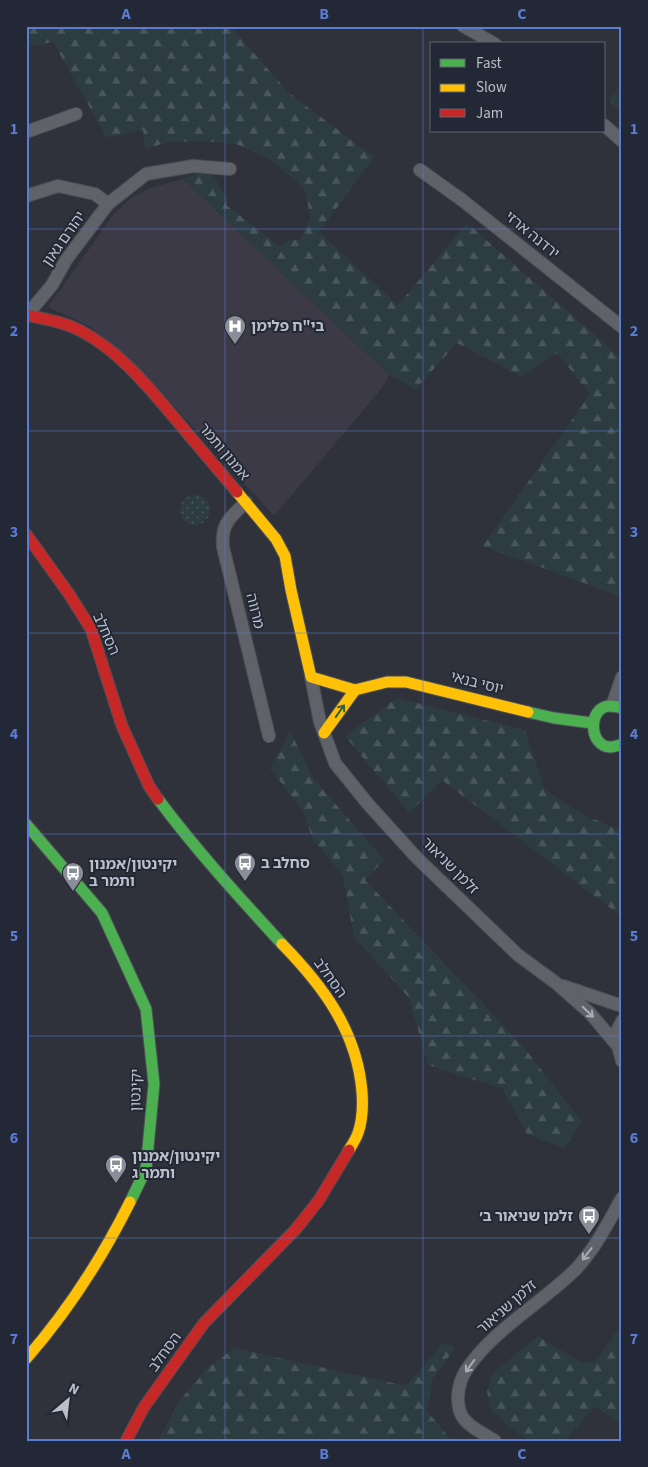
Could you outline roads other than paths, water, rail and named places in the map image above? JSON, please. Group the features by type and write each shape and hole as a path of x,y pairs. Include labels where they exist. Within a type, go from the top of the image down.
{"street":[{"path":"463,26 491,42"},
{"path":"26,132 76,114"},
{"path":"606,127 622,141"},
{"name":"יהורם גאון","path":"26,315 52,286 66,260 108,204 146,174 194,166 230,170"},
{"name":"ירדנה ארזי","path":"420,170 462,200 622,327"},
{"name":"יהורם גאון","path":"26,196 58,186 95,194 108,204"},
{"name":"אמנון ותמר","path":"26,315 52,320 85,332 124,362 147,385 276,539 285,556 311,678"},
{"name":"מרווה","path":"246,502 227,521 222,533 223,547 269,736"},
{"name":"הסחלב","path":"26,534 69,594 91,629 122,726 149,786 182,831 245,904 299,961 332,1004 350,1038 360,1074 363,1110 358,1133 344,1161 324,1192 296,1228 204,1323 144,1407 126,1441"},
{"name":"יוסי בנאי","path":"311,678 355,690 387,682 406,682 554,718 592,723"},
{"name":"זלמן שניאור","path":"311,678 320,722 336,763 368,804 417,858 518,956 556,983 590,1013 616,1044 622,1061"},
{"path":"622,678 617,707 601,709 592,723 594,736 598,741 610,747 622,745"},
{"path":"324,733 355,690"},
{"name":"יקינטון","path":"26,824 102,913 146,1009 154,1084 146,1169 122,1218 88,1276 26,1359"},
{"path":"556,983 622,1006"},
{"path":"616,1044 615,1035 622,1021"},
{"name":"זלמן שניאור","path":"495,1441 462,1417 458,1405 459,1390 464,1373 480,1352 575,1270 598,1239 622,1198"}],"place":[{"name":"בי\"ח פלימן","path":"235,345"},
{"name":"סחלב ב","path":"245,882"},
{"name":"יקינטון/אמנון ותמר ב","path":"73,892"},
{"name":"יקינטון/אמנון ותמר ג","path":"116,1184"},
{"name":"זלמן שניאור ב׳","path":"589,1235"}]}
